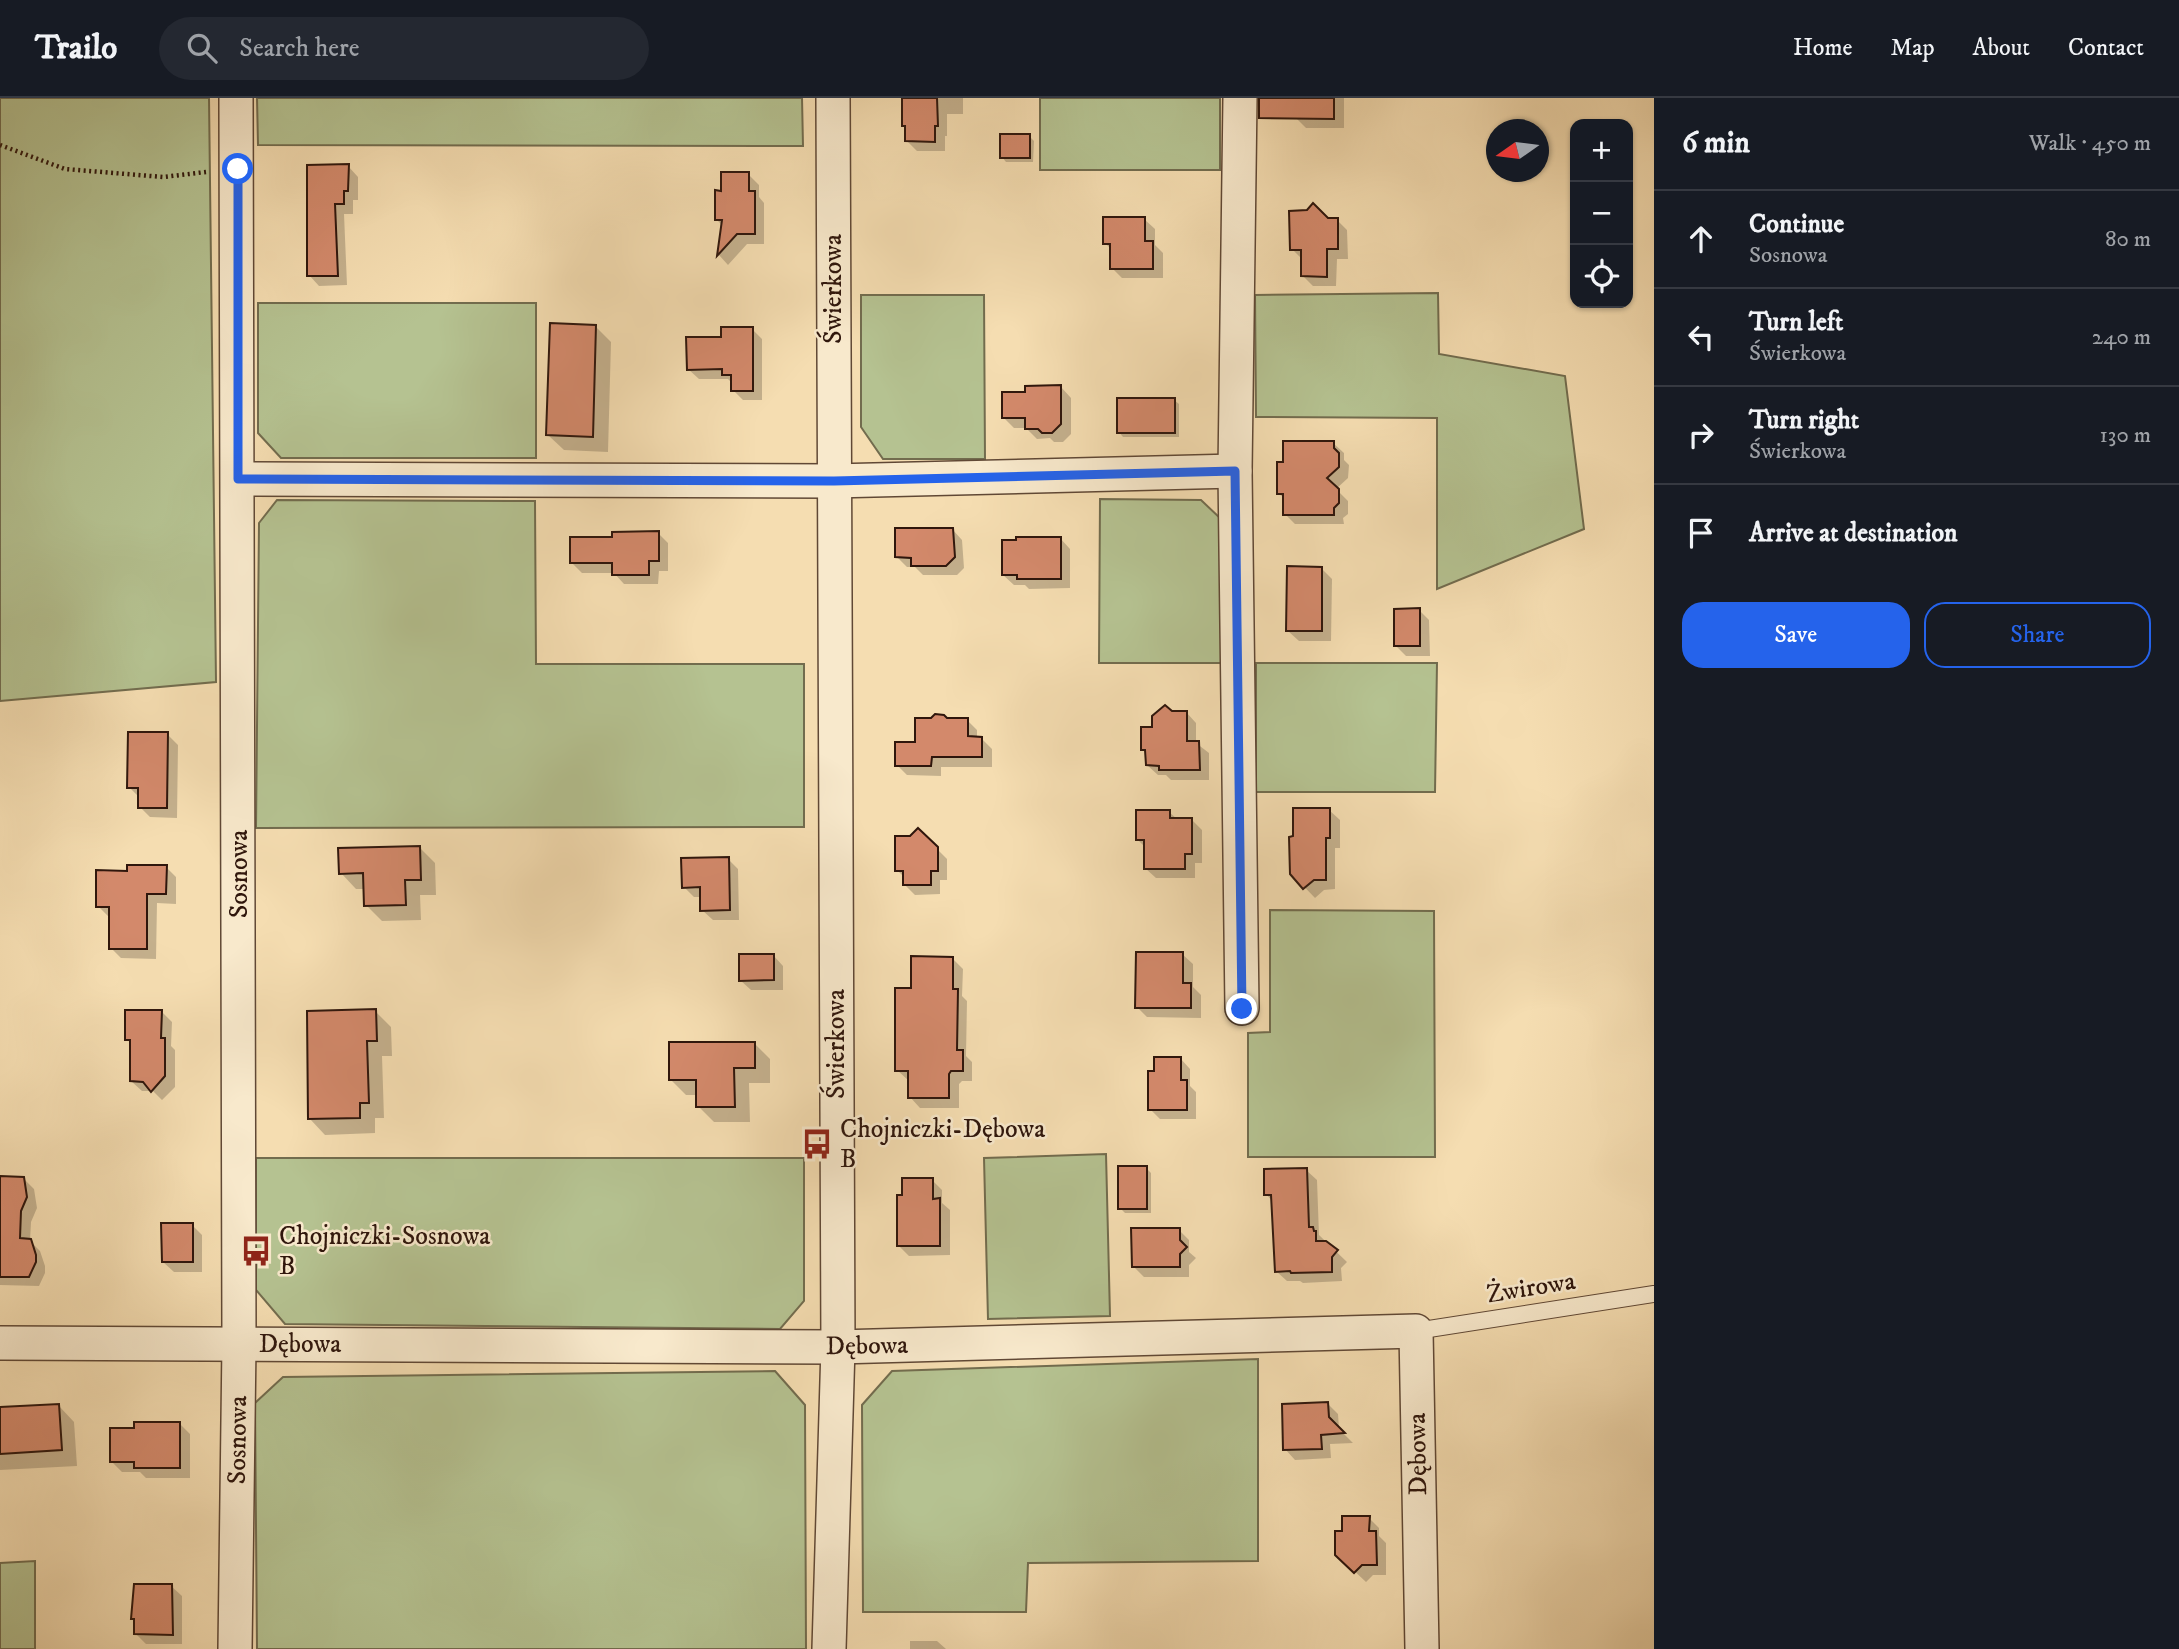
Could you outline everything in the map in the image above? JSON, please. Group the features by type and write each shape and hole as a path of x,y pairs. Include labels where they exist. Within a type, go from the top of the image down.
{"street":[{"name":"Sosnowa","path":"235,1649 239,1344 236,98"},
{"name":"Świerkowa","path":"829,1649 838,1347 834,98"},
{"path":"1240,98 1235,471 1242,1009"},
{"path":"238,479 834,481 1235,471"},
{"name":"Dębowa","path":"0,1343 838,1347 1416,1331 1422,1649"}],"lane":[{"name":"Żwirowa","path":"1416,1331 1654,1294"}],"path":[{"path":"0,145 65,169 163,177 238,169"}],"green space":[{"path":"0,98 209,98 216,682 0,701"},
{"path":"257,98 802,98 803,146 258,145"},
{"path":"1040,98 1220,98 1220,170 1040,170"},
{"path":"1438,293 1439,354 1565,376 1584,529 1437,589 1437,418 1256,417 1255,295"},
{"path":"861,295 984,295 985,459 883,459 861,427"},
{"path":"258,303 536,303 536,458 281,458 258,433"},
{"path":"1100,499 1201,500 1222,520 1221,663 1099,663"},
{"path":"277,500 535,501 536,664 804,664 804,827 256,828 259,523"},
{"path":"1256,663 1437,663 1435,792 1256,792"},
{"path":"1270,910 1434,911 1435,1157 1248,1157 1248,1033 1270,1032"},
{"path":"1106,1154 1110,1316 988,1319 984,1158"},
{"path":"256,1158 804,1158 804,1301 780,1329 285,1324 256,1290"},
{"path":"1258,1359 1258,1561 1028,1563 1026,1612 863,1612 862,1405 892,1371"},
{"path":"775,1371 805,1405 806,1649 257,1649 255,1403 283,1377"},
{"path":"35,1561 35,1649 0,1649 0,1563"}],"building":[{"path":"902,98 937,98 938,126 935,126 935,142 905,141"},
{"path":"1259,98 1334,98 1334,119 1259,118"},
{"path":"1000,134 1030,134 1030,158 1000,158"},
{"path":"349,164 348,191 344,191 344,204 335,204 338,276 307,276 307,165"},
{"path":"721,172 749,172 749,191 755,191 755,234 737,234 717,256 722,220 715,220 715,190 721,191"},
{"path":"1313,203 1328,218 1338,218 1338,249 1327,249 1327,277 1301,276 1301,250 1290,250 1289,211 1307,210"},
{"path":"1103,217 1145,217 1145,241 1153,241 1153,269 1110,269 1110,244 1103,244"},
{"path":"550,323 596,325 593,437 546,435"},
{"path":"721,327 753,327 753,391 731,391 731,375 722,375 722,369 687,370 686,337 721,337"},
{"path":"1061,385 1061,424 1052,433 1025,429 1025,418 1002,418 1002,392 1025,392 1025,386"},
{"path":"1117,398 1175,398 1175,433 1117,433"},
{"path":"1283,441 1334,441 1334,448 1339,453 1339,467 1327,478 1339,489 1339,503 1334,508 1334,515 1283,515 1283,494 1277,494 1277,462 1283,462"},
{"path":"895,528 953,528 955,557 946,566 911,566 911,558 895,557"},
{"path":"659,531 659,561 649,561 649,575 612,575 612,563 570,563 570,537 612,537 612,532"},
{"path":"1016,537 1061,537 1061,579 1017,579 1017,575 1002,575 1002,540 1016,540"},
{"path":"1287,566 1322,567 1322,631 1286,631"},
{"path":"1420,608 1420,646 1394,646 1394,609"},
{"path":"1165,705 1172,711 1187,711 1187,741 1199,741 1200,770 1159,770 1159,766 1146,765 1145,750 1141,750 1141,727 1152,727 1152,716"},
{"path":"935,714 947,718 968,718 968,736 982,737 982,757 932,757 931,766 895,766 895,742 915,742 915,718 931,718"},
{"path":"128,732 168,732 167,808 138,808 138,788 127,788"},
{"path":"1293,808 1330,808 1330,838 1326,838 1326,880 1314,880 1303,889 1290,874 1289,837 1293,836"},
{"path":"1136,810 1170,810 1170,818 1192,818 1192,854 1185,854 1185,869 1144,869 1144,840 1136,840"},
{"path":"918,828 938,847 938,871 931,871 931,885 903,885 903,871 895,871 895,836 910,836"},
{"path":"420,846 421,880 405,880 406,905 364,906 363,873 339,874 338,848"},
{"path":"729,857 730,910 700,911 700,887 682,888 681,858"},
{"path":"127,865 167,865 166,894 147,894 147,949 109,949 109,907 96,907 96,870 127,871"},
{"path":"1136,952 1183,952 1183,983 1191,983 1191,1008 1135,1008"},
{"path":"739,954 774,954 774,980 739,981"},
{"path":"911,956 953,957 953,989 958,989 957,1050 963,1050 963,1071 951,1071 949,1074 949,1098 908,1098 908,1071 895,1071 895,988 911,988"},
{"path":"376,1009 377,1041 367,1041 369,1103 360,1103 360,1118 308,1119 307,1011"},
{"path":"125,1010 162,1010 161,1038 165,1038 165,1076 151,1092 143,1082 130,1081 130,1040 125,1040"},
{"path":"669,1042 755,1042 755,1068 734,1068 735,1107 696,1107 696,1080 669,1080"},
{"path":"1154,1057 1181,1057 1181,1080 1187,1080 1187,1110 1148,1110 1148,1071 1154,1071"},
{"path":"1118,1166 1147,1166 1147,1209 1118,1209"},
{"path":"1307,1168 1309,1227 1316,1231 1316,1241 1326,1241 1338,1250 1332,1257 1332,1272 1275,1272 1271,1195 1264,1195 1264,1169"},
{"path":"0,1176 24,1177 27,1197 21,1211 20,1238 31,1239 36,1255 36,1262 29,1277 0,1277"},
{"path":"902,1178 933,1178 933,1199 940,1198 940,1246 897,1246 897,1195 902,1195"},
{"path":"161,1223 193,1223 193,1262 162,1262"},
{"path":"1131,1228 1180,1228 1180,1240 1187,1247 1180,1254 1180,1267 1132,1267"},
{"path":"1328,1402 1329,1417 1345,1433 1321,1435 1322,1449 1283,1450 1282,1404"},
{"path":"59,1404 62,1450 0,1454 0,1407"},
{"path":"134,1422 180,1422 180,1468 134,1468 134,1462 110,1462 110,1428 134,1428"},
{"path":"1342,1516 1370,1516 1369,1531 1376,1531 1377,1565 1362,1565 1354,1573 1335,1555 1335,1531 1342,1531"},
{"path":"134,1584 172,1584 173,1635 134,1634 134,1619 131,1619"}],"place":[{"name":"Chojniczki-Dębowa B","path":"817,1144"},
{"name":"Chojniczki-Sosnowa B","path":"256,1251"}],"route":[{"path":"238,169 238,479 834,481 1235,471 1242,1009"}]}
